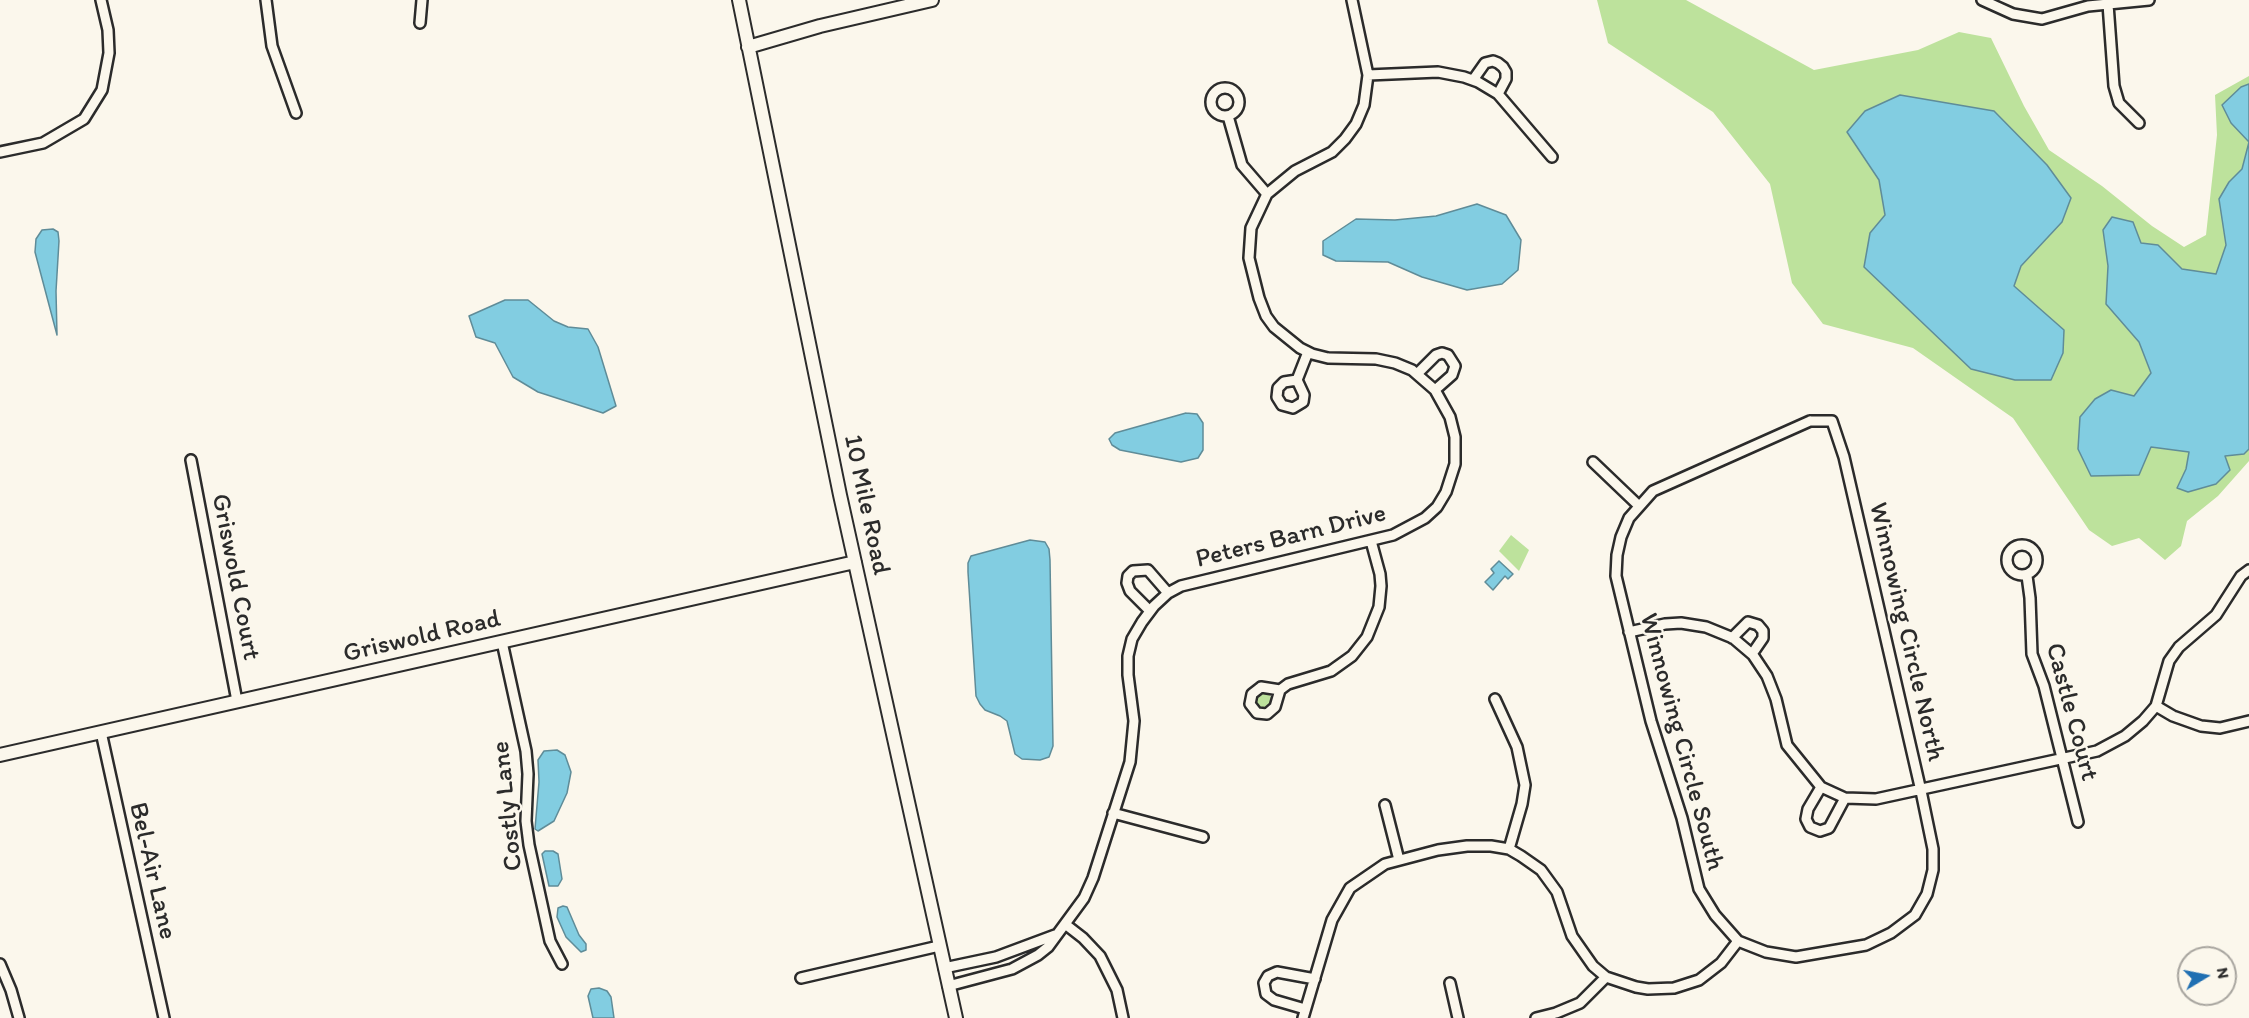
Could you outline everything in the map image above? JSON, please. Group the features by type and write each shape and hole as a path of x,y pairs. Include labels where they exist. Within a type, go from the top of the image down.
{"street":[{"path":"0,152 43,143 84,119 102,90 109,54 108,30 101,0"},
{"path":"266,0 272,46 296,113"},
{"path":"420,23 422,0"},
{"name":"10 Mile Road","path":"739,0 855,562 956,1018"},
{"path":"748,47 830,24 932,0"},
{"name":"Peters Barn Drive","path":"948,986 1012,969 1038,955 1048,946 1079,906 1093,878 1130,762 1134,721 1128,656 1132,639 1150,611 1168,593 1181,586 1200,581 1393,535 1425,518 1437,507 1446,492 1455,464 1455,437 1450,417 1435,390 1417,374 1395,363 1376,359 1343,359 1308,352 1274,327 1266,316 1249,258 1249,242 1254,220 1267,194 1295,171 1332,152 1345,140 1356,124 1364,105 1368,75 1352,0"},
{"path":"1982,0 2013,14 2042,19 2088,6 2150,0"},
{"path":"2108,4 2114,87 2120,103 2139,123"},
{"path":"1473,80 1485,63 1498,63 1506,72 1506,79 1498,94"},
{"path":"1368,75 1438,72 1473,80 1498,94 1552,158"},
{"path":"1228,116 1242,165 1249,176 1267,194"},
{"path":"1297,381 1308,352"},
{"path":"1417,374 1436,355 1442,353 1448,355 1455,366 1452,375 1435,390"},
{"name":"Winnowing Circle North","path":"1653,491 1810,421 1832,421 1846,468 1921,791 1933,849 1933,870 1927,894 1915,915 1891,933 1866,945 1796,957"},
{"name":"Griswold Court","path":"191,460 237,701"},
{"path":"1593,462 1638,505"},
{"name":"Winnowing Circle South","path":"1653,491 1638,505 1629,518 1621,537 1616,576 1651,722 1682,818 1699,889 1714,915 1738,941 1766,952 1796,957"},
{"path":"1280,690 1288,684 1331,672 1352,656 1367,638 1379,607 1381,586 1371,542"},
{"name":"Griswold Road","path":"0,755 855,562"},
{"name":"Peters Barn Drive","path":"1150,611 1130,591 1127,583 1132,571 1148,570 1168,593"},
{"path":"1629,632 1681,623 1706,627 1732,638 1752,654 1767,676 1776,699 1787,745 1821,787 1845,798 1876,798 1921,791 2097,751 2124,736 2143,721 2156,706 2169,661 2179,647 2216,615 2241,576 2249,570"},
{"name":"Castle Court","path":"2027,576 2032,654 2044,686 2078,822"},
{"path":"1732,638 1748,622 1758,625 1763,631 1763,638 1752,654"},
{"name":"Costly Lane","path":"502,642 526,751 528,774 526,821 529,845 550,940 562,964"},
{"path":"1495,699 1517,747 1525,785 1509,849"},
{"path":"2156,706 2173,716 2201,726 2220,728 2249,721"},
{"name":"Bel-Air Lane","path":"100,732 164,1018"},
{"path":"1821,787 1808,809 1806,819 1810,827 1820,831 1829,828 1845,798"},
{"path":"1385,806 1399,860"},
{"path":"1113,813 1203,837"},
{"path":"1315,979 1277,972 1268,976 1264,983 1266,994 1304,1014 1315,979 1332,920 1350,888 1385,864 1438,850 1467,846 1509,849 1541,870 1557,892 1572,936 1593,966 1606,977 1648,989 1674,988 1698,980 1721,963 1738,941"},
{"path":"1065,924 1083,938 1100,956 1117,990 1123,1018"},
{"path":"944,968 996,957 1056,935"},
{"path":"801,978 939,946"},
{"path":"0,964 12,990 18,1018"},
{"path":"1536,1018 1580,1003 1606,977"},
{"path":"1450,983 1458,1018"}],"green space":[{"path":"1597,0 1686,0 1814,70 1918,50 1959,32 1991,38 2024,106 2049,150 2184,247 2206,235 2217,135 2215,95 2249,76 2249,84 2241,87 2231,123 2249,142 2242,169 2229,182 2219,199 2226,245 2216,274 2182,270 2158,245 2141,243 2103,230 2108,266 2106,304 2139,342 2151,374 2134,396 2151,447 2190,452 2186,469 2177,487 2188,492 2198,489 2225,456 2244,454 2249,449 2249,461 2218,496 2187,521 2181,546 2165,560 2139,538 2112,546 2089,530 2013,418 1913,348 1823,324 1792,283 1770,184 1713,112 1608,43","holes":["1879,180 2062,222 2021,266 2014,286 2064,330 1870,233 1885,216"]},
{"path":"1511,535 1529,550 1519,571 1499,551"},
{"path":"1261,693 1267,693 1272,701 1270,707 1261,709 1256,704 1256,698"}],"water":[{"path":"2249,84 2249,142 2231,123 2222,105 2241,87"},
{"path":"1900,95 1994,111 2047,165 2071,198 2062,222 2021,266 2014,286 2064,330 2063,353 2051,380 2015,380 1971,369 1864,267 1870,233 1885,215 1879,180 1847,132 1865,111"},
{"path":"2249,142 2249,449 2244,454 2225,456 2230,470 2216,484 2188,492 2177,488 2186,469 2189,452 2151,447 2139,475 2091,476 2078,449 2080,417 2095,399 2111,390 2134,396 2151,373 2139,342 2106,304 2108,266 2103,230 2112,217 2133,222 2141,243 2158,245 2182,269 2216,274 2226,245 2219,199 2229,182 2242,169"},
{"path":"1477,204 1506,215 1521,240 1518,270 1502,284 1467,290 1422,277 1388,262 1336,261 1323,255 1323,241 1356,219 1395,220 1436,216"},
{"path":"53,229 58,232 59,241 56,291 57,335 35,252 36,239 42,230"},
{"path":"505,300 528,300 554,321 568,327 588,329 598,347 616,406 603,413 538,392 513,377 495,343 476,337 469,316"},
{"path":"1186,413 1197,414 1203,423 1203,450 1198,458 1181,462 1120,450 1112,445 1109,439 1115,433"},
{"path":"1030,540 1045,542 1049,549 1050,560 1053,746 1049,757 1040,760 1022,759 1015,754 1007,721 985,710 976,696 968,572 971,556"},
{"path":"1499,561 1513,574 1508,579 1505,576 1493,590 1485,582 1494,573 1491,569"},
{"path":"557,750 565,755 571,772 567,793 554,821 538,831 535,829 539,782 538,760 544,751"},
{"path":"545,851 558,854 562,879 558,886 549,886 542,854"},
{"path":"567,907 579,935 586,944 586,950 581,952 566,937 557,917 558,908"},
{"path":"599,988 607,991 611,997 614,1018 593,1018 588,996 591,989"}]}
